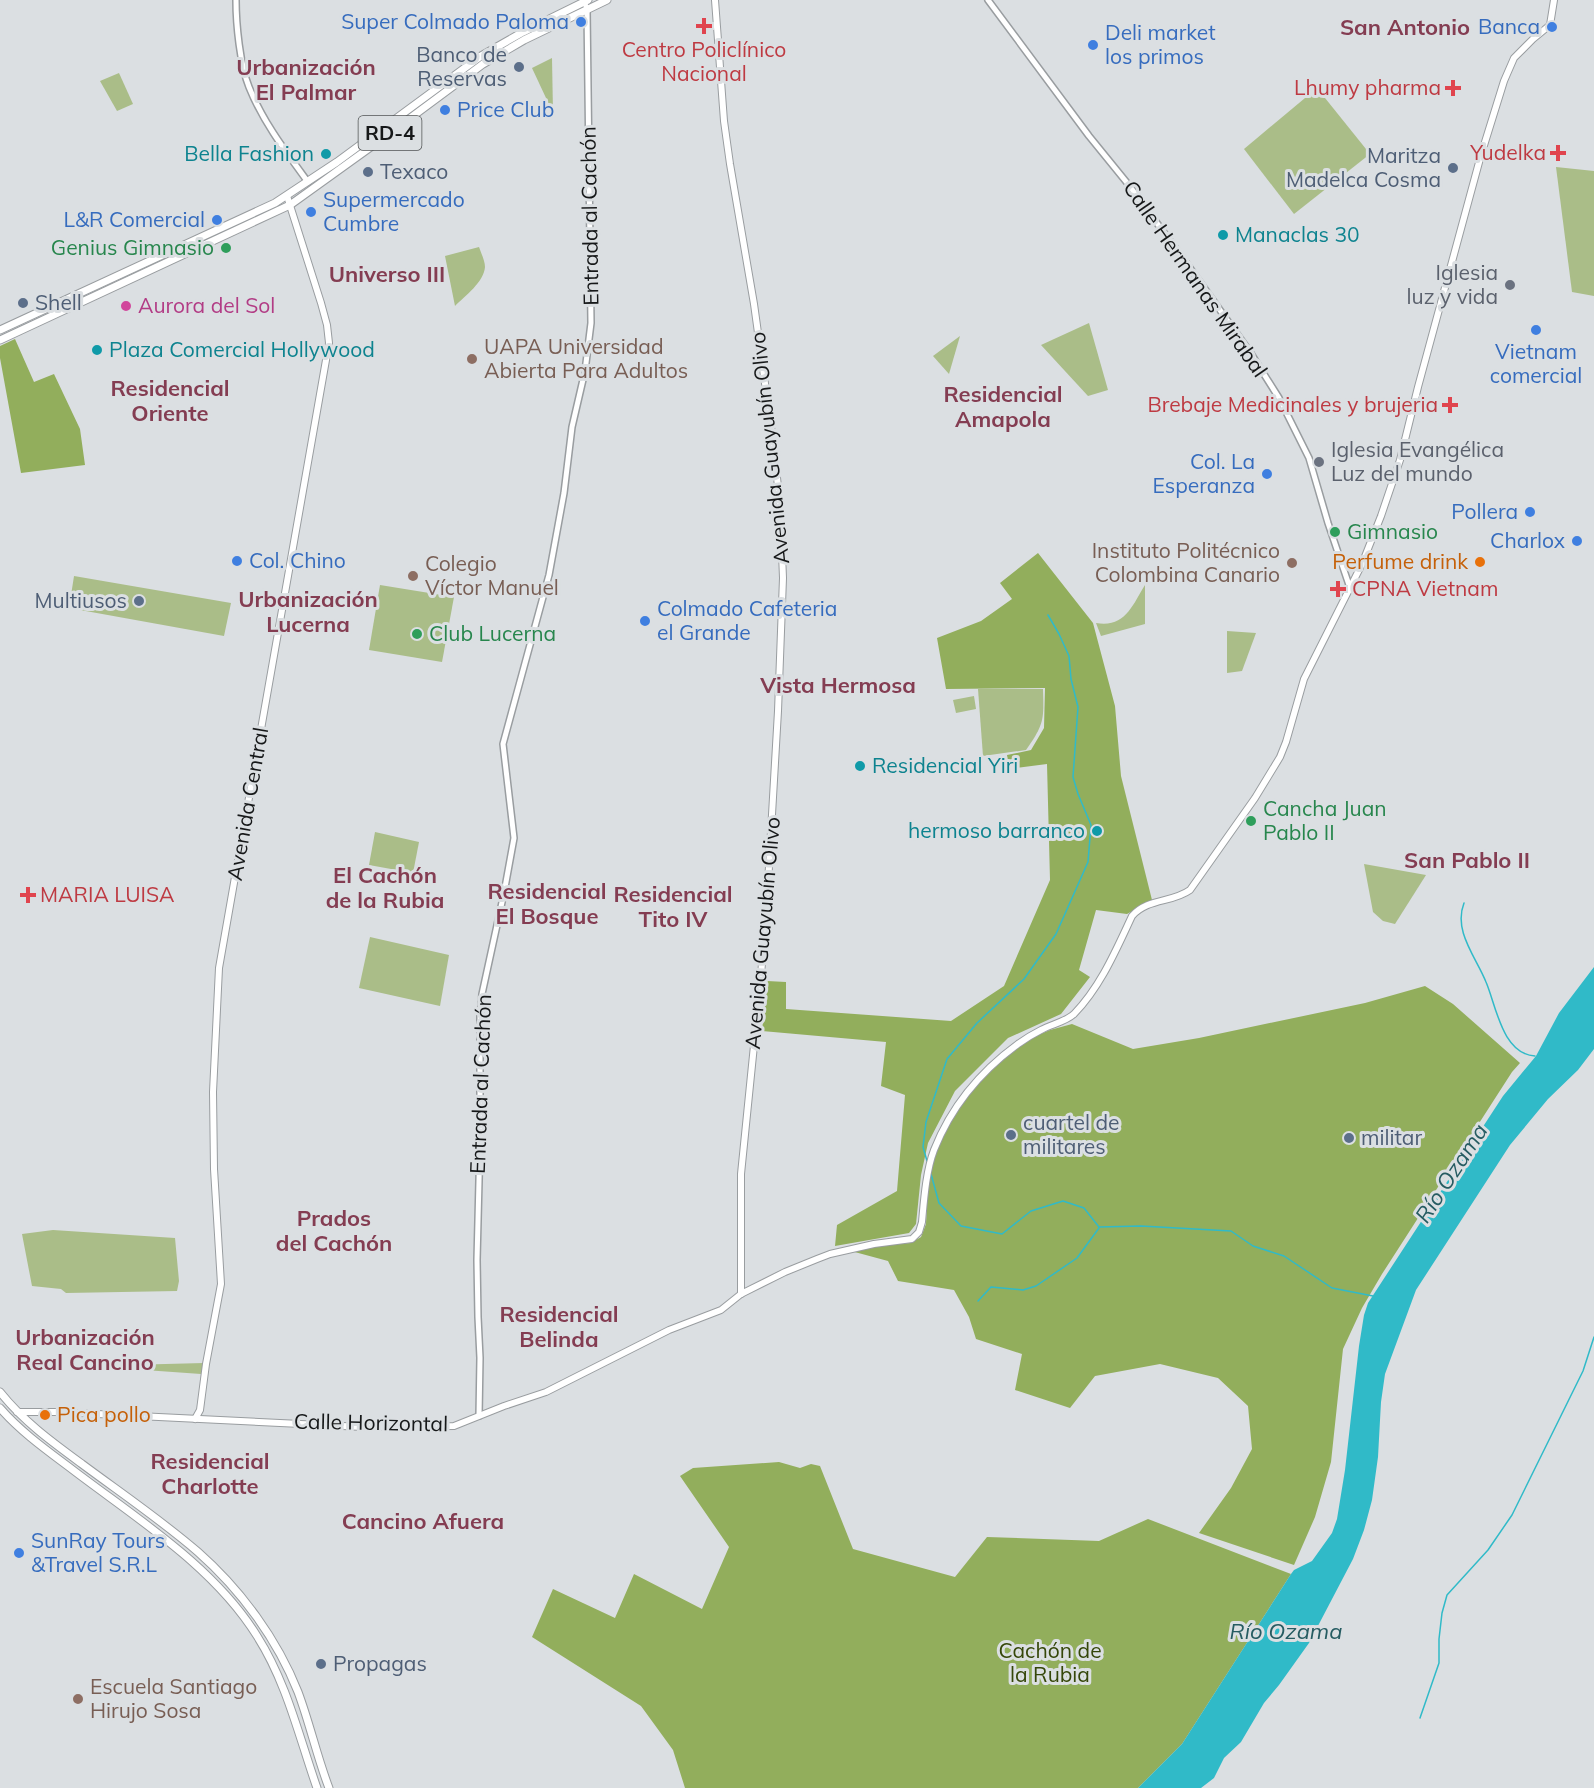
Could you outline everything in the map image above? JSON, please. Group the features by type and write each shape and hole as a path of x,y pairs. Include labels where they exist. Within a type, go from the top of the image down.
{"main road":[{"name":"RD-4","path":"0,340 290,205 483,64 524,40 607,0"},
{"name":"Avenida Guayubín Olivo","path":"715,0 724,121 754,303 780,504 783,578 778,711 766,906 741,1174 741,1294"},
{"name":"Calle Horizontal","path":"17,1412 363,1426 454,1426 555,1388 669,1330 721,1310 741,1294 785,1272 830,1254 874,1244 912,1239 919,1232 922,1222 934,1152 963,1096 990,1067 1019,1043 1066,1020 1073,1014 1097,984 1110,963 1132,916 1145,905 1186,893 1203,874 1280,757 1304,680 1362,564 1399,464 1467,204 1504,81 1514,58 1550,25 1554,0"},
{"name":"RD-4","path":"0,330 287,196 482,56 523,32 586,1"},
{"name":"Avenida Central","path":"195,1419 200,1410 221,1284 214,1169 213,1092 219,968 329,343 321,303 287,196"},
{"path":"0,1392 38,1431 176,1533 239,1594 270,1638 293,1682 329,1788"},
{"path":"0,1408 34,1441 197,1566 241,1612 261,1643 281,1682 317,1788"}],"street":[{"path":"236,0 243,61 249,86 277,140 308,182"},
{"name":"Calle Hermanas Mirabal","path":"988,0 1182,257 1250,352 1279,398 1309,458 1350,588"},
{"name":"Entrada al Cachón","path":"478,1416 480,1017 514,838 503,744 549,575 564,493 572,427 585,371 591,323 586,1"}],"green space":[{"path":"552,58 553,113 532,68"},
{"path":"119,73 133,104 117,111 100,81"},
{"path":"1317,88 1370,154 1294,214 1244,149"},
{"path":"1556,167 1594,171 1594,296 1572,292"},
{"path":"479,247 485,265 484,273 455,306 445,256"},
{"path":"1089,323 1108,390 1088,396 1041,345"},
{"path":"960,336 949,374 933,356"},
{"path":"15,339 34,382 54,374 80,429 85,465 21,473 0,358 0,346"},
{"path":"1038,553 1093,623 1115,706 1121,776 1152,900 1127,914 1096,910 1079,970 1090,977 1061,1014 1008,1038 955,1091 928,1143 921,1175 916,1224 909,1233 835,1246 837,1225 897,1191 905,1095 881,1086 886,1042 762,1031 767,981 786,982 786,1009 951,1021 1004,986 1050,880 1047,764 1009,769 1007,755 1031,750 1044,728 1045,688 946,689 937,638 981,621 1012,599 1000,583"},
{"path":"74,576 231,603 224,636 69,608"},
{"path":"380,585 454,597 442,662 369,650"},
{"path":"1145,585 1145,624 1101,636 1096,623 1106,624 1121,619 1131,608"},
{"path":"1227,631 1256,633 1242,671 1227,673"},
{"path":"978,689 1043,689 1042,721 1026,750 983,756"},
{"path":"974,696 976,709 956,713 953,700"},
{"path":"375,832 419,842 413,873 369,865"},
{"path":"1364,864 1426,875 1395,924 1383,921 1373,912"},
{"path":"370,937 449,955 440,1006 359,988"},
{"path":"1425,986 1453,1004 1520,1063 1382,1274 1362,1308 1343,1349 1331,1462 1315,1517 1294,1565 1199,1533 1231,1488 1252,1449 1248,1406 1218,1378 1160,1364 1095,1376 1070,1408 1015,1390 1022,1354 976,1339 969,1317 954,1290 898,1281 888,1261 851,1251 911,1243 921,1237 926,1224 928,1178 934,1153 964,1098 989,1070 1021,1042 1072,1024 1133,1049 1199,1038 1365,1003"},
{"path":"53,1230 175,1238 179,1281 177,1291 66,1293 61,1289 32,1286 22,1234"},
{"path":"204,1363 201,1374 88,1366"},
{"name":"Cachón de la Rubia","path":"779,1462 800,1468 811,1464 820,1466 853,1549 955,1577 987,1537 1099,1541 1148,1519 1291,1574 1182,1744 1138,1788 685,1788 673,1750 641,1706 532,1637 553,1589 615,1618 634,1574 702,1609 729,1547 680,1476 693,1468"}],"water":[{"name":"Río Ozama","path":"1594,967 1594,1049 1510,1145 1416,1290 1385,1374 1378,1457 1372,1500 1364,1530 1353,1559 1309,1643 1264,1703 1241,1742 1224,1758 1214,1778 1201,1788 1138,1788 1182,1744 1291,1574 1294,1570 1312,1561 1332,1533 1337,1519 1345,1470 1359,1346 1368,1303 1503,1096 1536,1056 1559,1013"}],"waterway":[{"path":"927,1161 923,1147 926,1122 947,1059 977,1023 1024,979 1056,934 1088,862 1091,825 1073,777 1078,707 1071,679 1069,656 1048,615"},
{"path":"1464,903 1461,913 1463,934 1486,982 1502,1027 1515,1047 1535,1056"},
{"path":"931,1174 939,1203 961,1226 1002,1234 1031,1211 1063,1201 1084,1208 1099,1227 1141,1226 1231,1231 1253,1246 1284,1256 1332,1288 1373,1296"},
{"path":"978,1301 991,1287 1023,1290 1036,1286 1077,1258 1099,1228"},
{"path":"1420,1718 1439,1663 1442,1613 1447,1595 1488,1550 1512,1515 1583,1371 1594,1337"}],"place":[{"name":"Super Colmado Paloma","path":"581,22"},
{"name":"Centro Policlínico Nacional","path":"704,26"},
{"name":"Banca","path":"1552,27"},
{"name":"Deli market los primos","path":"1093,45"},
{"name":"Banco de Reservas","path":"519,67"},
{"name":"Lhumy pharma","path":"1453,88"},
{"name":"Price Club","path":"445,110"},
{"name":"Yudelka","path":"1558,153"},
{"name":"Bella Fashion","path":"326,154"},
{"name":"Maritza Madelca Cosma","path":"1453,168"},
{"name":"Texaco","path":"368,172"},
{"name":"Supermercado Cumbre","path":"311,212"},
{"name":"L&R Comercial","path":"217,220"},
{"name":"Manaclas 30","path":"1223,235"},
{"name":"Genius Gimnasio","path":"226,248"},
{"name":"Iglesia luz y vida","path":"1510,285"},
{"name":"Shell","path":"23,303"},
{"name":"Aurora del Sol","path":"126,306"},
{"name":"Vietnam comercial","path":"1536,330"},
{"name":"Plaza Comercial Hollywood","path":"97,350"},
{"name":"UAPA Universidad Abierta Para Adultos","path":"472,359"},
{"name":"Brebaje Medicinales y brujeria","path":"1450,405"},
{"name":"Iglesia Evangélica Luz del mundo","path":"1319,462"},
{"name":"Col. La Esperanza","path":"1267,474"},
{"name":"Pollera","path":"1530,512"},
{"name":"Gimnasio","path":"1335,532"},
{"name":"Charlox","path":"1577,541"},
{"name":"Col. Chino","path":"237,561"},
{"name":"Perfume drink","path":"1480,562"},
{"name":"Instituto Politécnico Colombina Canario","path":"1292,563"},
{"name":"Colegio Víctor Manuel","path":"413,576"},
{"name":"CPNA Vietnam","path":"1338,589"},
{"name":"Multiusos","path":"139,601"},
{"name":"Colmado Cafeteria el Grande","path":"645,621"},
{"name":"Club Lucerna","path":"417,634"},
{"name":"Residencial Yiri","path":"860,766"},
{"name":"Cancha Juan Pablo II","path":"1251,821"},
{"name":"hermoso barranco","path":"1097,831"},
{"name":"MARIA LUISA","path":"28,895"},
{"name":"cuartel de militares","path":"1011,1135"},
{"name":"militar","path":"1349,1138"},
{"name":"Pica pollo","path":"45,1415"},
{"name":"SunRay Tours &Travel S.R.L","path":"19,1553"},
{"name":"Propagas","path":"321,1664"},
{"name":"Escuela Santiago Hirujo Sosa","path":"78,1699"}],"district":[{"name":"San Antonio","path":"1405,27"},
{"name":"Urbanización El Palmar","path":"306,80"},
{"name":"Universo III","path":"387,274"},
{"name":"Residencial Oriente","path":"170,401"},
{"name":"Residencial Amapola","path":"1003,407"},
{"name":"Urbanización Lucerna","path":"308,612"},
{"name":"Vista Hermosa","path":"838,685"},
{"name":"San Pablo II","path":"1467,860"},
{"name":"El Cachón de la Rubia","path":"385,888"},
{"name":"Residencial El Bosque","path":"547,904"},
{"name":"Residencial Tito IV","path":"673,906"},
{"name":"Prados del Cachón","path":"334,1230"},
{"name":"Residencial Belinda","path":"559,1326"},
{"name":"Urbanización Real Cancino","path":"85,1350"},
{"name":"Residencial Charlotte","path":"210,1474"},
{"name":"Cancino Afuera","path":"423,1521"}]}
